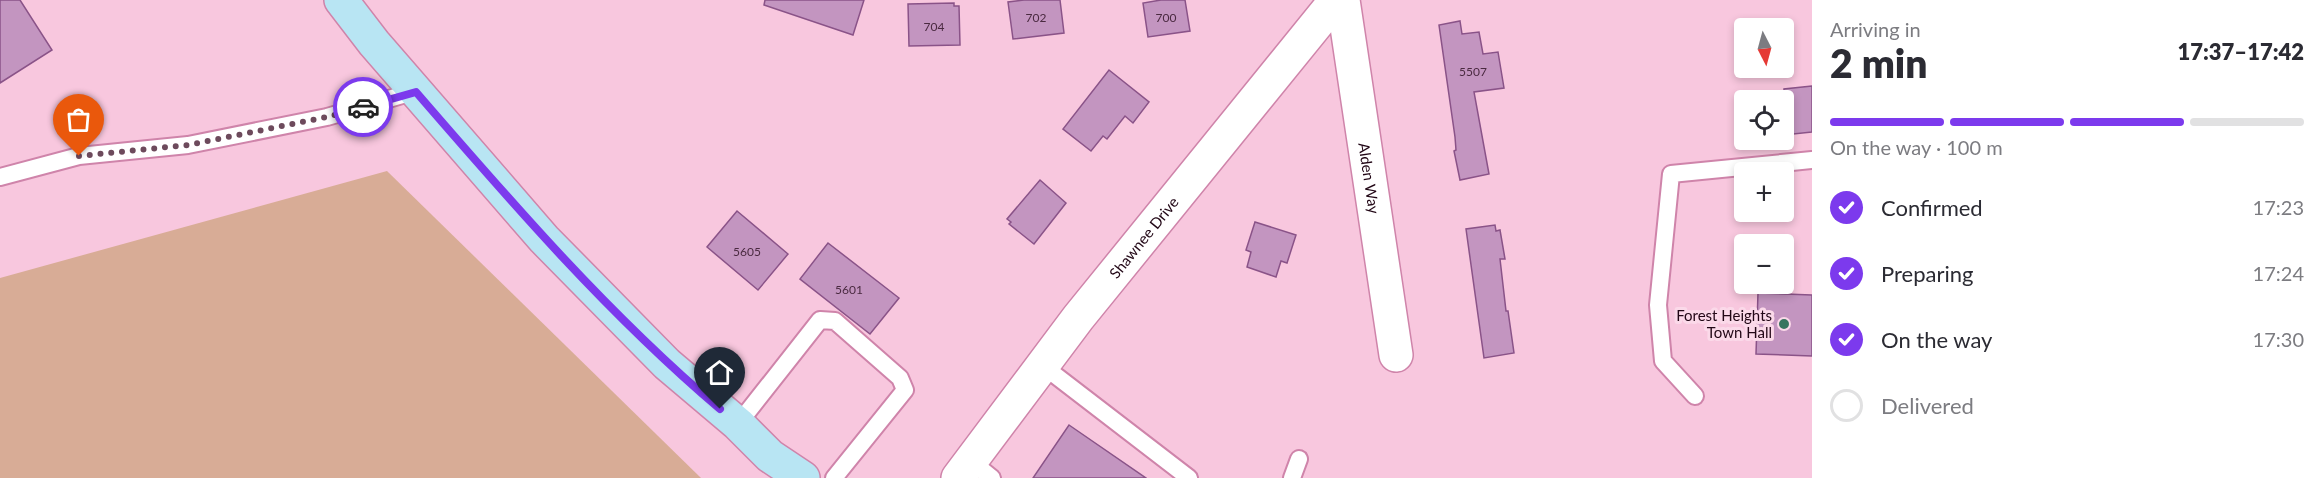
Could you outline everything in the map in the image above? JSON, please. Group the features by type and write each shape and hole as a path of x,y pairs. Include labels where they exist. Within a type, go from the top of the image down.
{"main road":[{"path":"341,0 416,92 544,238 667,364 738,424 770,456 803,478"}],"street":[{"name":"Shawnee Drive","path":"974,472 1042,365 1078,318 1336,0"},
{"name":"Alden Way","path":"1343,0 1396,355"}],"lane":[{"path":"0,177 79,156 188,145 327,117 416,92"},
{"path":"1695,396 1662,361 1658,305 1671,174 1812,160"},
{"path":"738,424 820,320 835,321 900,378 905,390 834,478"},
{"path":"1042,365 1189,478"},
{"path":"1292,478 1299,459"}],"shaded area":[{"path":"387,171 701,478 0,478 0,278"}],"building":[{"path":"0,0 20,0 52,50 0,83"},
{"path":"765,0 864,0 853,35 764,5"},
{"path":"1060,0 1064,33 1013,39 1008,2"},
{"path":"1185,0 1190,31 1148,37 1143,3"},
{"path":"954,3 954,6 959,6 960,45 909,46 908,4"},
{"path":"1460,21 1462,34 1479,32 1483,54 1498,52 1504,88 1474,92 1489,174 1460,180 1454,151 1456,150 1455,137 1439,25"},
{"path":"1109,70 1149,102 1133,123 1125,116 1107,139 1103,136 1091,151 1063,129"},
{"path":"1812,86 1812,132 1794,134 1794,90 1784,89"},
{"path":"1040,180 1066,203 1034,244 1009,224 1011,222 1007,219"},
{"path":"737,211 788,254 758,290 707,247"},
{"path":"1255,222 1296,235 1287,263 1281,261 1276,277 1247,267 1251,252 1246,250"},
{"path":"1495,225 1496,231 1500,230 1505,259 1500,259 1514,353 1484,358 1466,229"},
{"path":"828,243 899,298 870,334 800,279"},
{"name":"Forest Heights Town Hall","path":"1758,294 1812,295 1812,356 1756,354"},
{"path":"1069,425 1146,478 1033,478"}],"way so far":[{"path":"79,156 188,145 327,117 363,107"}],"place":[{"name":"Forest Heights Town Hall","path":"1784,324"}],"route":[{"path":"363,107 416,92 544,238 667,364 720,409"}]}
